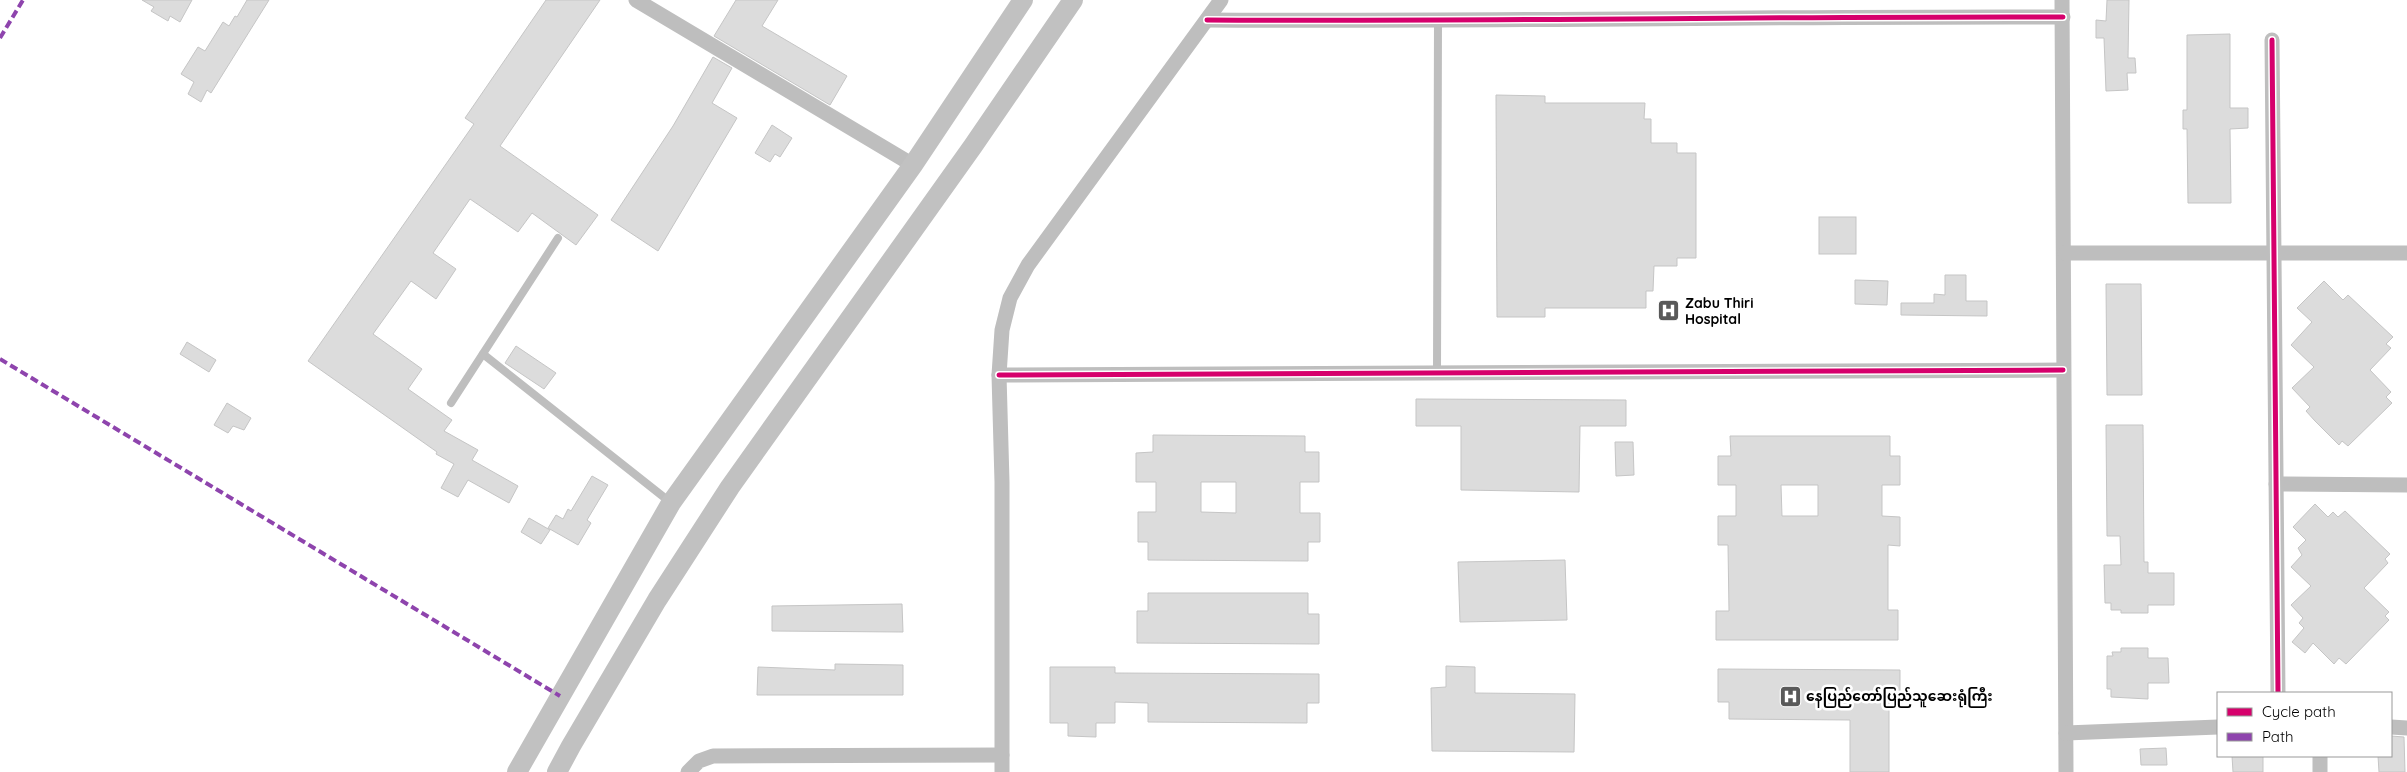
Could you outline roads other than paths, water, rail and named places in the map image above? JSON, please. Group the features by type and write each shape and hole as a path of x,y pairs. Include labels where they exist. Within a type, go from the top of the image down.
{"main road":[{"path":"517,772 672,503 912,165 1023,0"},
{"path":"558,772 571,746 658,600 730,487 1073,0"}],"street":[{"path":"636,0 912,165"},
{"path":"1002,772 1000,375 1004,318 1018,283 1028,265 1221,0"},
{"path":"2062,0 2065,253 2063,370 2066,772"},
{"path":"1207,20 1438,21 1853,16 2063,17"},
{"path":"2272,40 2278,692"},
{"path":"2065,253 2407,253"},
{"path":"1000,375 2063,370"},
{"path":"2276,484 2407,485"},
{"path":"2066,733 2217,727"},
{"path":"2392,727 2407,728"},
{"path":"688,772 698,761 713,756 1002,754"},
{"path":"2320,757 2320,772"}],"lane":[{"path":"1437,374 1438,21"},
{"path":"451,402 558,238"},
{"path":"483,354 672,503"}],"place":[{"name":"Zabu Thiri Hospital","path":"1669,311"},
{"name":"နေပြည်တော်ပြည်သူဆေးရုံကြီး","path":"1790,696"}]}
